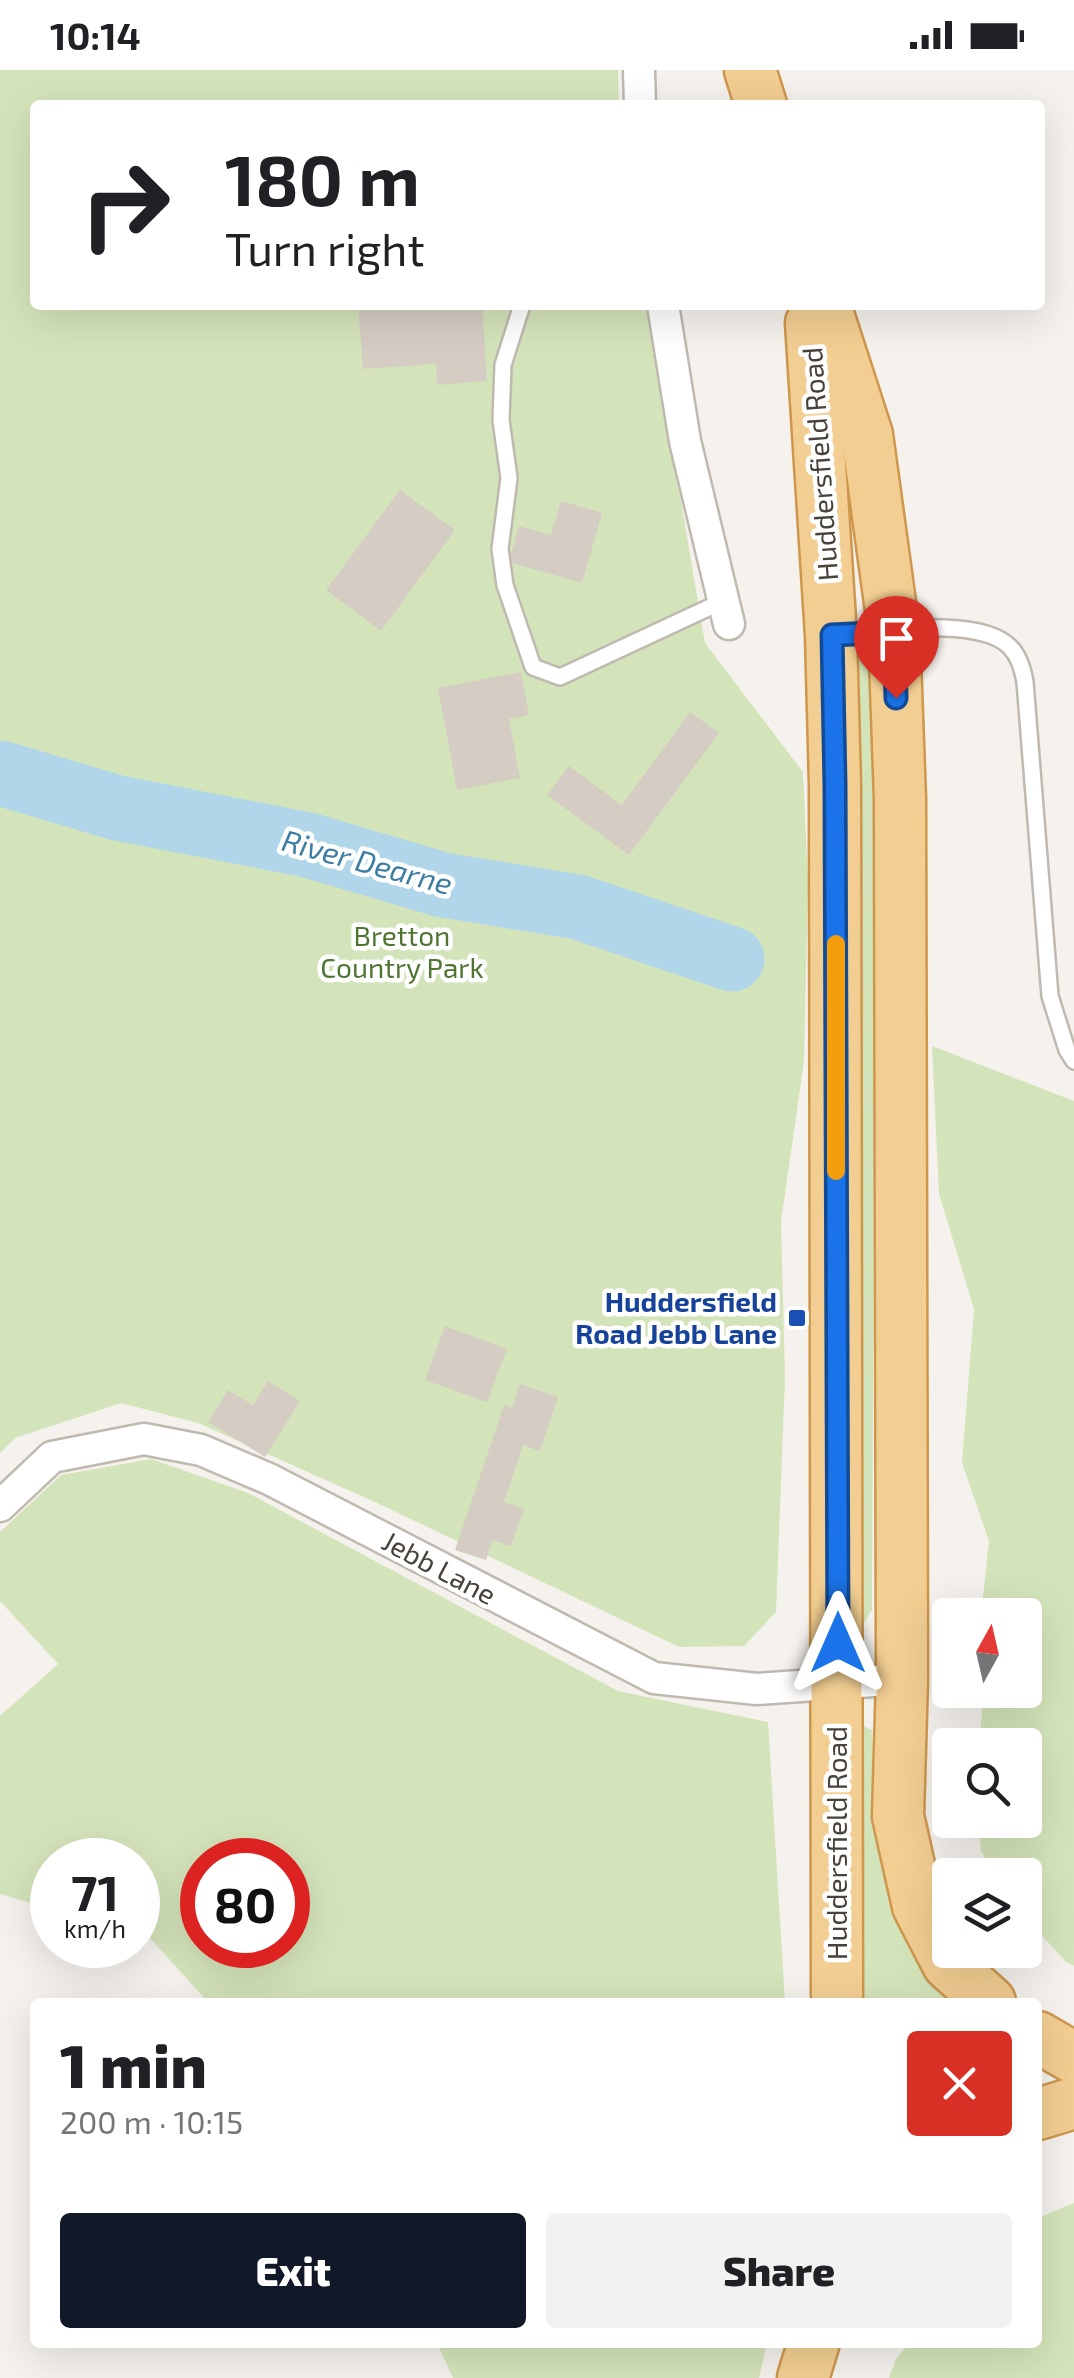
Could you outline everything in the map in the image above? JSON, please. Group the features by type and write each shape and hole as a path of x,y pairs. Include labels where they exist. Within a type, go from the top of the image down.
{"highway":[{"path":"750,70 759,100"},
{"name":"Huddersfield Road","path":"810,310 832,635 835,805 837,1998"},
{"name":"Huddersfield Road","path":"826,310 867,435 894,632 900,799 902,1679 898,1816 918,1906 948,1964 986,1998"},
{"path":"1042,2039 1074,2058"},
{"path":"1042,2113 1074,2103"},
{"path":"803,2378 812,2348"}],"street":[{"path":"639,70 640,100"},
{"path":"664,310 686,441 726,612"},
{"name":"Jebb Lane","path":"0,1506 52,1457 144,1439 202,1450 270,1478 654,1678 756,1689 902,1679"}],"lane":[{"path":"520,310 503,365 501,420 509,478 500,549 506,585 533,668 560,677 726,612"},
{"path":"832,635 980,631 1010,647 1021,664 1026,682 1050,996 1074,1061"}],"green space":[{"name":"Bretton Country Park","path":"0,70 618,70 619,100 30,100 30,310 649,310 705,643 803,772 808,881 804,1062 781,1221 785,1378 776,1612 744,1646 679,1647 375,1502 198,1423 121,1403 15,1438 0,1453"},
{"path":"856,656 872,662 875,879 872,1610 853,1640"},
{"path":"932,1046 1074,1101 1074,1966 1042,1936 1042,1858 985,1858 981,1851 980,1838 1042,1838 1042,1728 980,1728 982,1708 1042,1708 1042,1598 983,1598 989,1541 962,1463 974,1309 939,1194"},
{"path":"151,1459 248,1493 618,1691 768,1722 785,1998 204,1998 160,1949 160,1838 30,1838 30,1903 0,1894 0,1716 58,1664 0,1601 0,1532 61,1475"},
{"path":"860,1724 872,1730 874,1814 891,1890 911,1938 951,1998 853,1998"},
{"path":"1074,2203 1074,2378 889,2378 905,2348 1042,2348 1042,2216"},
{"path":"439,2348 766,2348 759,2378 453,2378"}],"building":[{"path":"358,310 482,310 487,381 437,385 436,364 363,369"},
{"path":"400,490 455,530 381,631 326,590"},
{"path":"561,501 602,513 582,583 509,562 519,526 551,535"},
{"path":"521,672 529,715 509,719 520,778 457,790 438,688"},
{"path":"690,712 719,733 629,855 547,795 569,766 622,805"},
{"path":"445,1326 507,1349 487,1402 425,1380"},
{"path":"268,1381 300,1401 265,1457 208,1422 228,1390 253,1405"},
{"path":"520,1384 558,1397 540,1451 523,1445 504,1502 524,1509 511,1546 493,1540 486,1560 455,1550 504,1405 512,1408"}],"waterway":[{"name":"River Dearne","path":"0,773 118,808 308,845 443,885 578,907 732,959"}],"slow traffic":[{"path":"836,944 836,1171"}],"place":[{"name":"Huddersfield Road Jebb Lane","path":"797,1318"}],"route":[{"path":"838,1643 832,635 894,632 896,698"}]}
